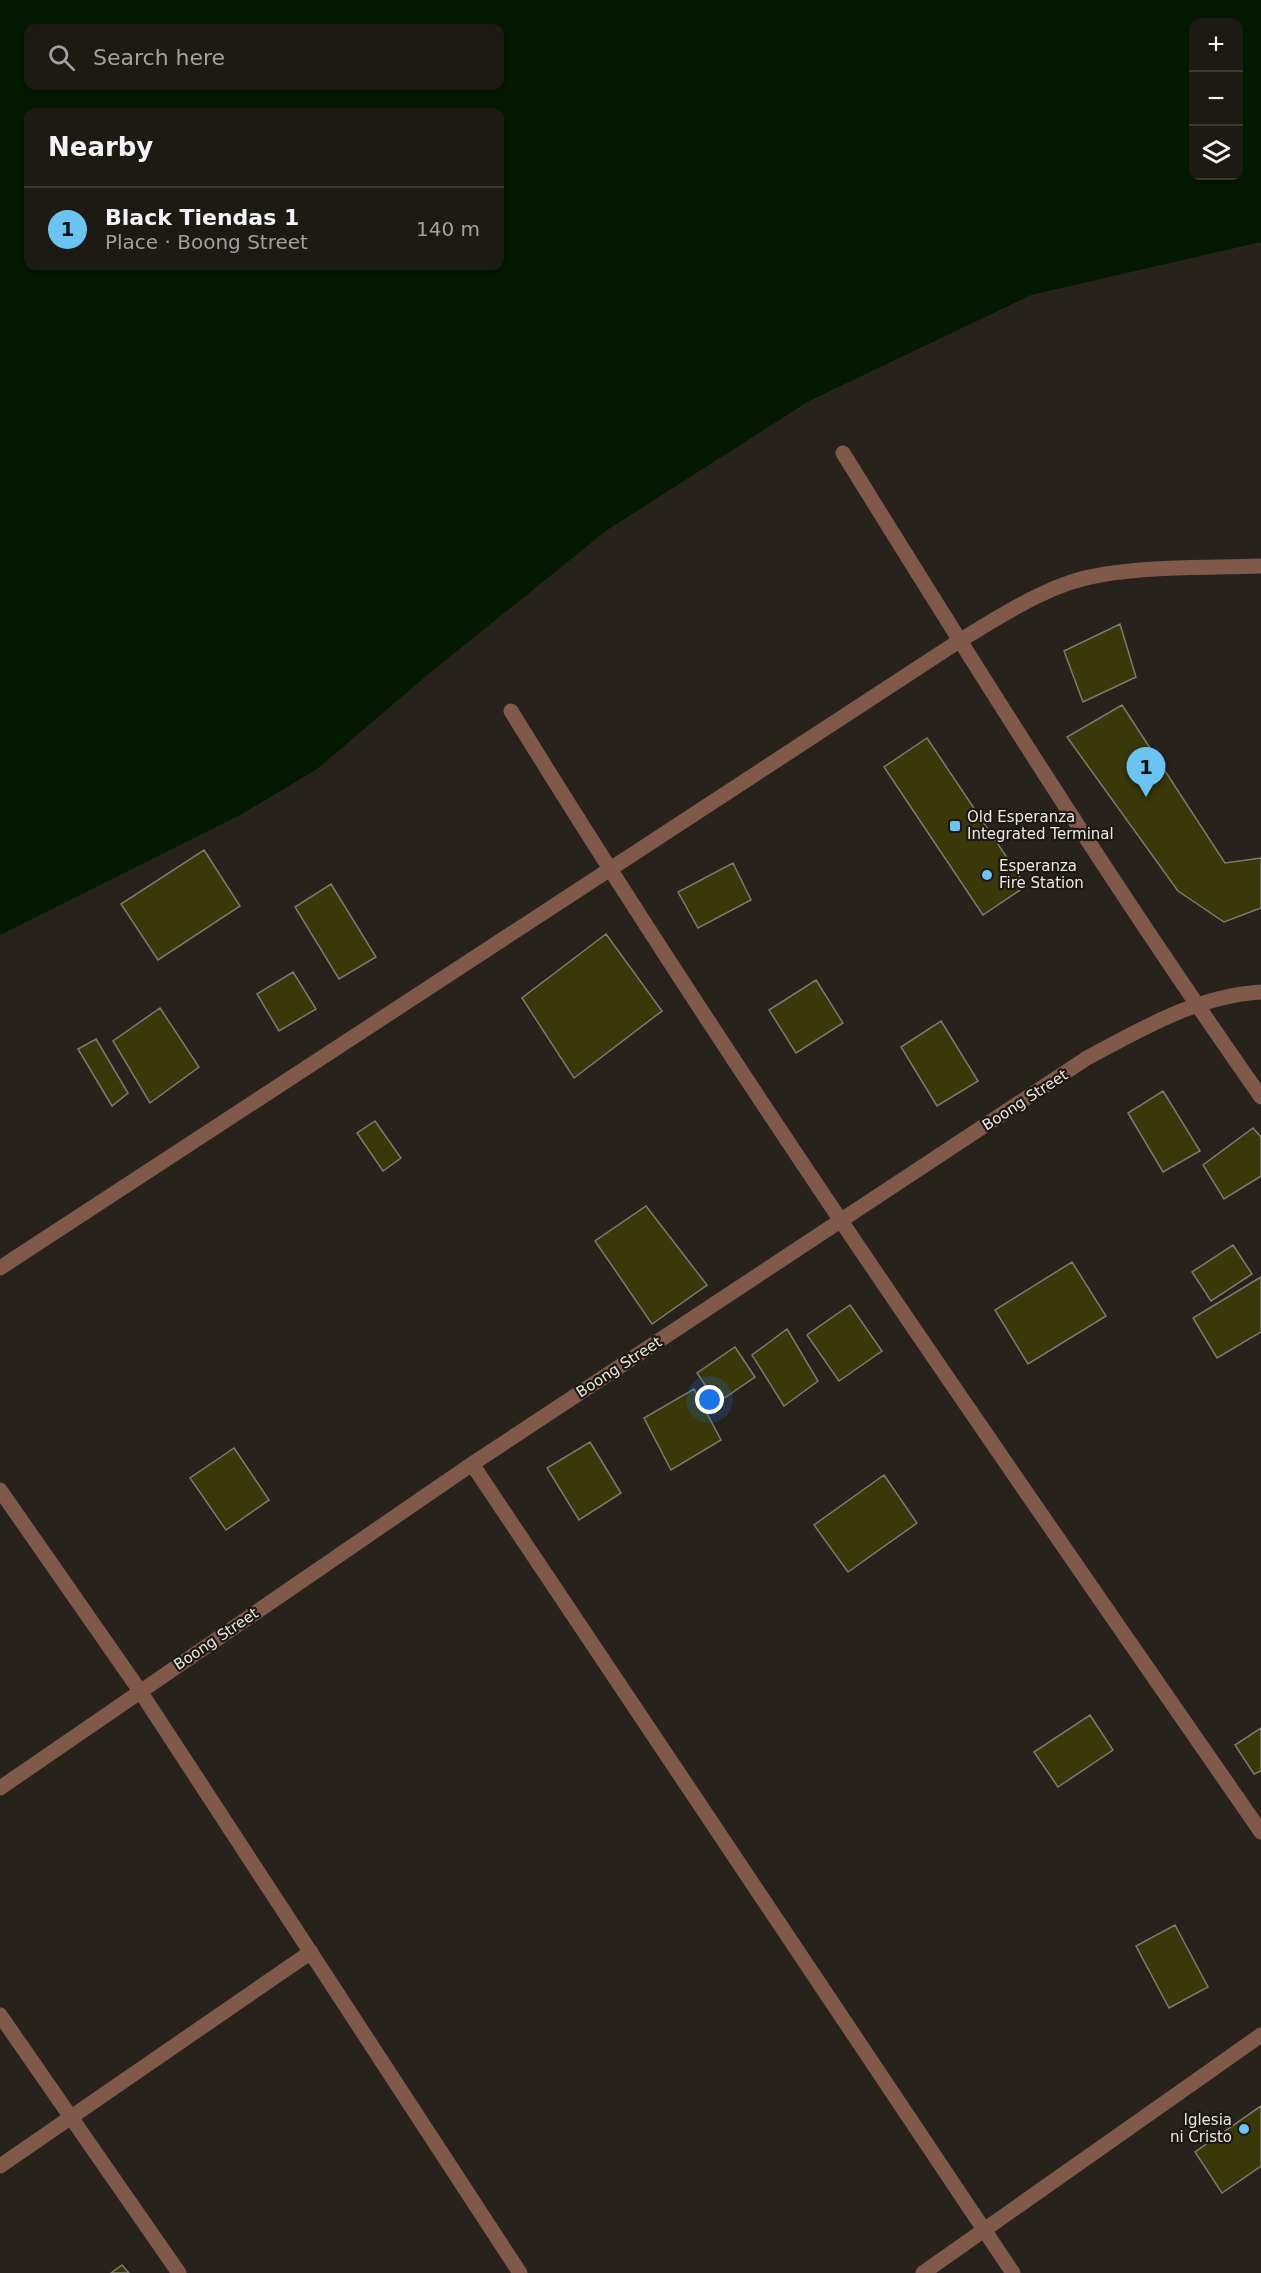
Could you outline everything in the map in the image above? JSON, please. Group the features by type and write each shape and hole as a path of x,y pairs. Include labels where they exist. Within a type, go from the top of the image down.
{"street":[{"path":"843,453 959,641 1196,1004 1261,1097"},
{"path":"0,1268 610,872 959,641 1056,588 1099,575 1261,566"},
{"path":"511,711 610,872 839,1222 1261,1832"},
{"name":"Boong Street","path":"0,1788 472,1464 1087,1058 1196,1004 1235,994 1261,992"},
{"path":"472,1464 1013,2273"},
{"path":"0,1490 140,1691 520,2273"},
{"path":"0,2166 310,1952"},
{"path":"0,2015 179,2273"},
{"path":"923,2273 1261,2035"}],"shaded area":[{"path":"0,0 1261,0 1261,242 1031,295 809,401 607,530 431,672 317,769 240,815 0,935"}],"building":[{"path":"1120,624 1136,677 1083,702 1064,651"},
{"path":"1122,705 1225,863 1261,858 1261,908 1224,922 1178,891 1067,737"},
{"name":"Old Esperanza Integrated Terminal","path":"927,738 1026,886 983,915 884,767"},
{"path":"204,850 240,906 158,960 121,904"},
{"path":"733,863 751,900 698,928 678,892"},
{"path":"331,884 376,957 339,979 295,907"},
{"path":"606,934 662,1011 574,1078 522,998"},
{"path":"293,972 316,1009 279,1031 257,994"},
{"path":"816,980 843,1023 796,1053 769,1010"},
{"path":"160,1008 199,1067 150,1103 113,1041"},
{"path":"941,1021 978,1081 937,1106 901,1047"},
{"path":"96,1039 128,1093 112,1106 78,1049"},
{"path":"1163,1091 1200,1151 1163,1172 1128,1113"},
{"path":"375,1121 401,1158 383,1171 357,1133"},
{"path":"1253,1128 1261,1137 1261,1176 1224,1199 1203,1165"},
{"path":"646,1206 707,1285 652,1324 595,1241"},
{"path":"1233,1245 1252,1274 1211,1301 1192,1272"},
{"path":"1072,1262 1106,1316 1028,1364 995,1310"},
{"path":"1261,1277 1261,1332 1217,1358 1193,1318"},
{"path":"850,1305 882,1351 839,1381 807,1335"},
{"path":"787,1329 818,1381 784,1406 752,1355"},
{"path":"735,1347 755,1377 717,1403 697,1373"},
{"path":"694,1389 721,1440 671,1470 644,1418"},
{"path":"590,1442 621,1493 579,1520 547,1468"},
{"path":"234,1448 269,1500 226,1530 190,1478"},
{"path":"884,1475 917,1523 848,1572 814,1525"},
{"path":"1090,1715 1113,1750 1058,1787 1034,1752"},
{"path":"1261,1728 1261,1771 1254,1774 1235,1745"},
{"path":"1175,1925 1208,1987 1169,2008 1136,1946"},
{"name":"Iglesia ni Cristo","path":"1261,2106 1261,2166 1222,2193 1195,2152"},
{"path":"122,2265 129,2273 111,2273"}],"place":[{"name":"Black Tiendas 1","path":"1146,797"},
{"name":"Old Esperanza Integrated Terminal","path":"955,826"},
{"name":"Esperanza Fire Station","path":"987,875"},
{"name":"Iglesia ni Cristo","path":"1244,2129"}]}
